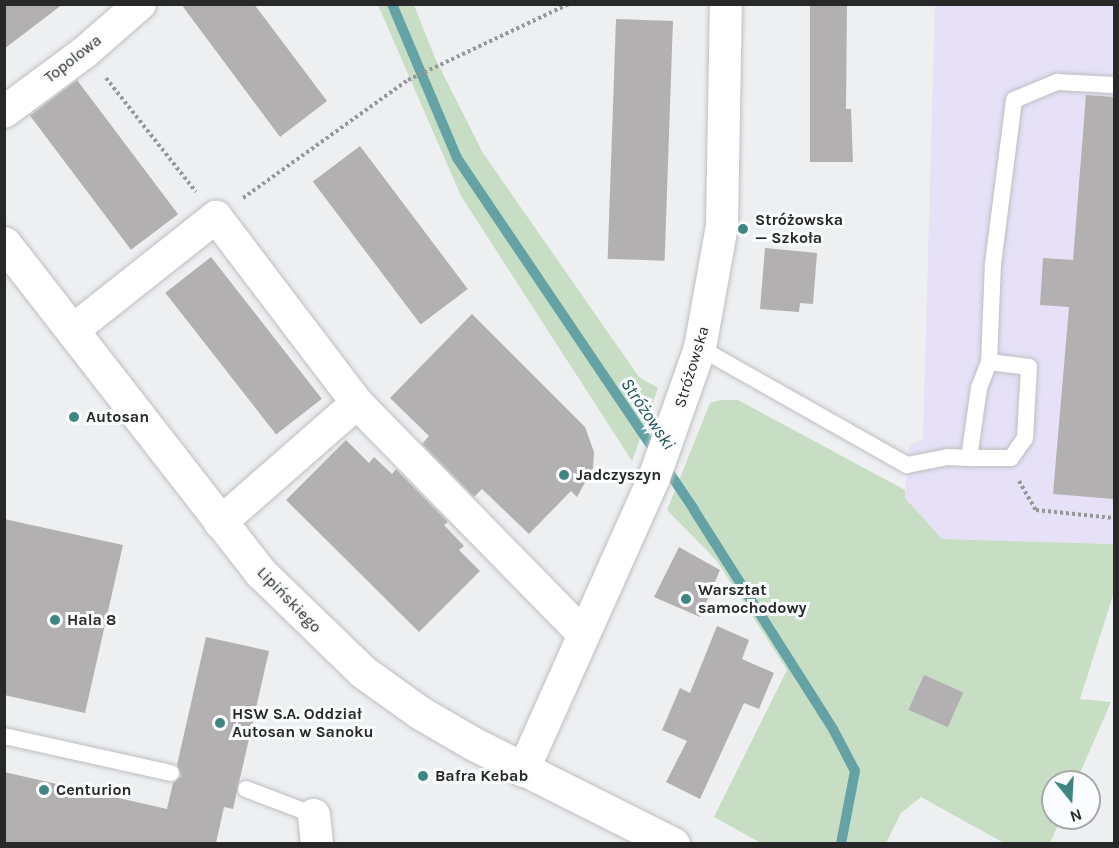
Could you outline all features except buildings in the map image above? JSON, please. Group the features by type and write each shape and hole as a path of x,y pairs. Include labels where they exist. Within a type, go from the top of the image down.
{"main road":[{"name":"Lipińskiego","path":"4,243 220,523 303,617 362,671 419,712 523,771 673,843"},
{"path":"595,805 630,843"}],"street":[{"name":"Topolowa","path":"4,112 85,52 140,4"},
{"name":"Stróżowska","path":"523,771 654,478 700,348 722,226 726,4"},
{"path":"72,332 216,217 357,403 583,634"},
{"path":"220,523 357,403"}],"lane":[{"path":"969,458 979,388 989,362 993,264 1014,100 1057,82 1114,85"},
{"path":"700,348 907,465 948,457 1011,458 1025,438 1029,368 989,362"},
{"path":"4,736 171,773"},
{"path":"246,789 315,829"}],"path":[{"path":"85,52 216,217 408,80 569,4"},
{"path":"1011,458 1020,484 1036,510 1114,518"}],"shaded area":[{"path":"935,5 1114,5 1114,544 942,539 905,498 909,445 923,439"}],"green space":[{"path":"378,5 414,5 435,58 483,153 639,377 658,388 632,461 461,196"},
{"path":"721,400 738,400 905,490 905,498 942,539 1114,544 1114,592 1080,699 1111,702 1081,770 1041,770 1041,830 1056,830 1050,843 1004,843 921,797 901,813 886,843 761,843 714,817 787,670 717,561 667,510 710,403"}],"waterway":[{"name":"Stróżowski","path":"392,4 457,158 694,510 833,729 855,771 841,844"}],"place":[{"name":"Stróżowska — Szkoła","path":"743,229"},
{"name":"Autosan","path":"74,417"},
{"name":"Jadczyszyn","path":"564,475"},
{"name":"Warsztat samochodowy","path":"686,599"},
{"name":"Hala 8","path":"55,620"},
{"name":"HSW S.A. Oddział Autosan w Sanoku","path":"220,723"},
{"name":"Bafra Kebab","path":"423,776"},
{"name":"Centurion","path":"44,790"}]}
